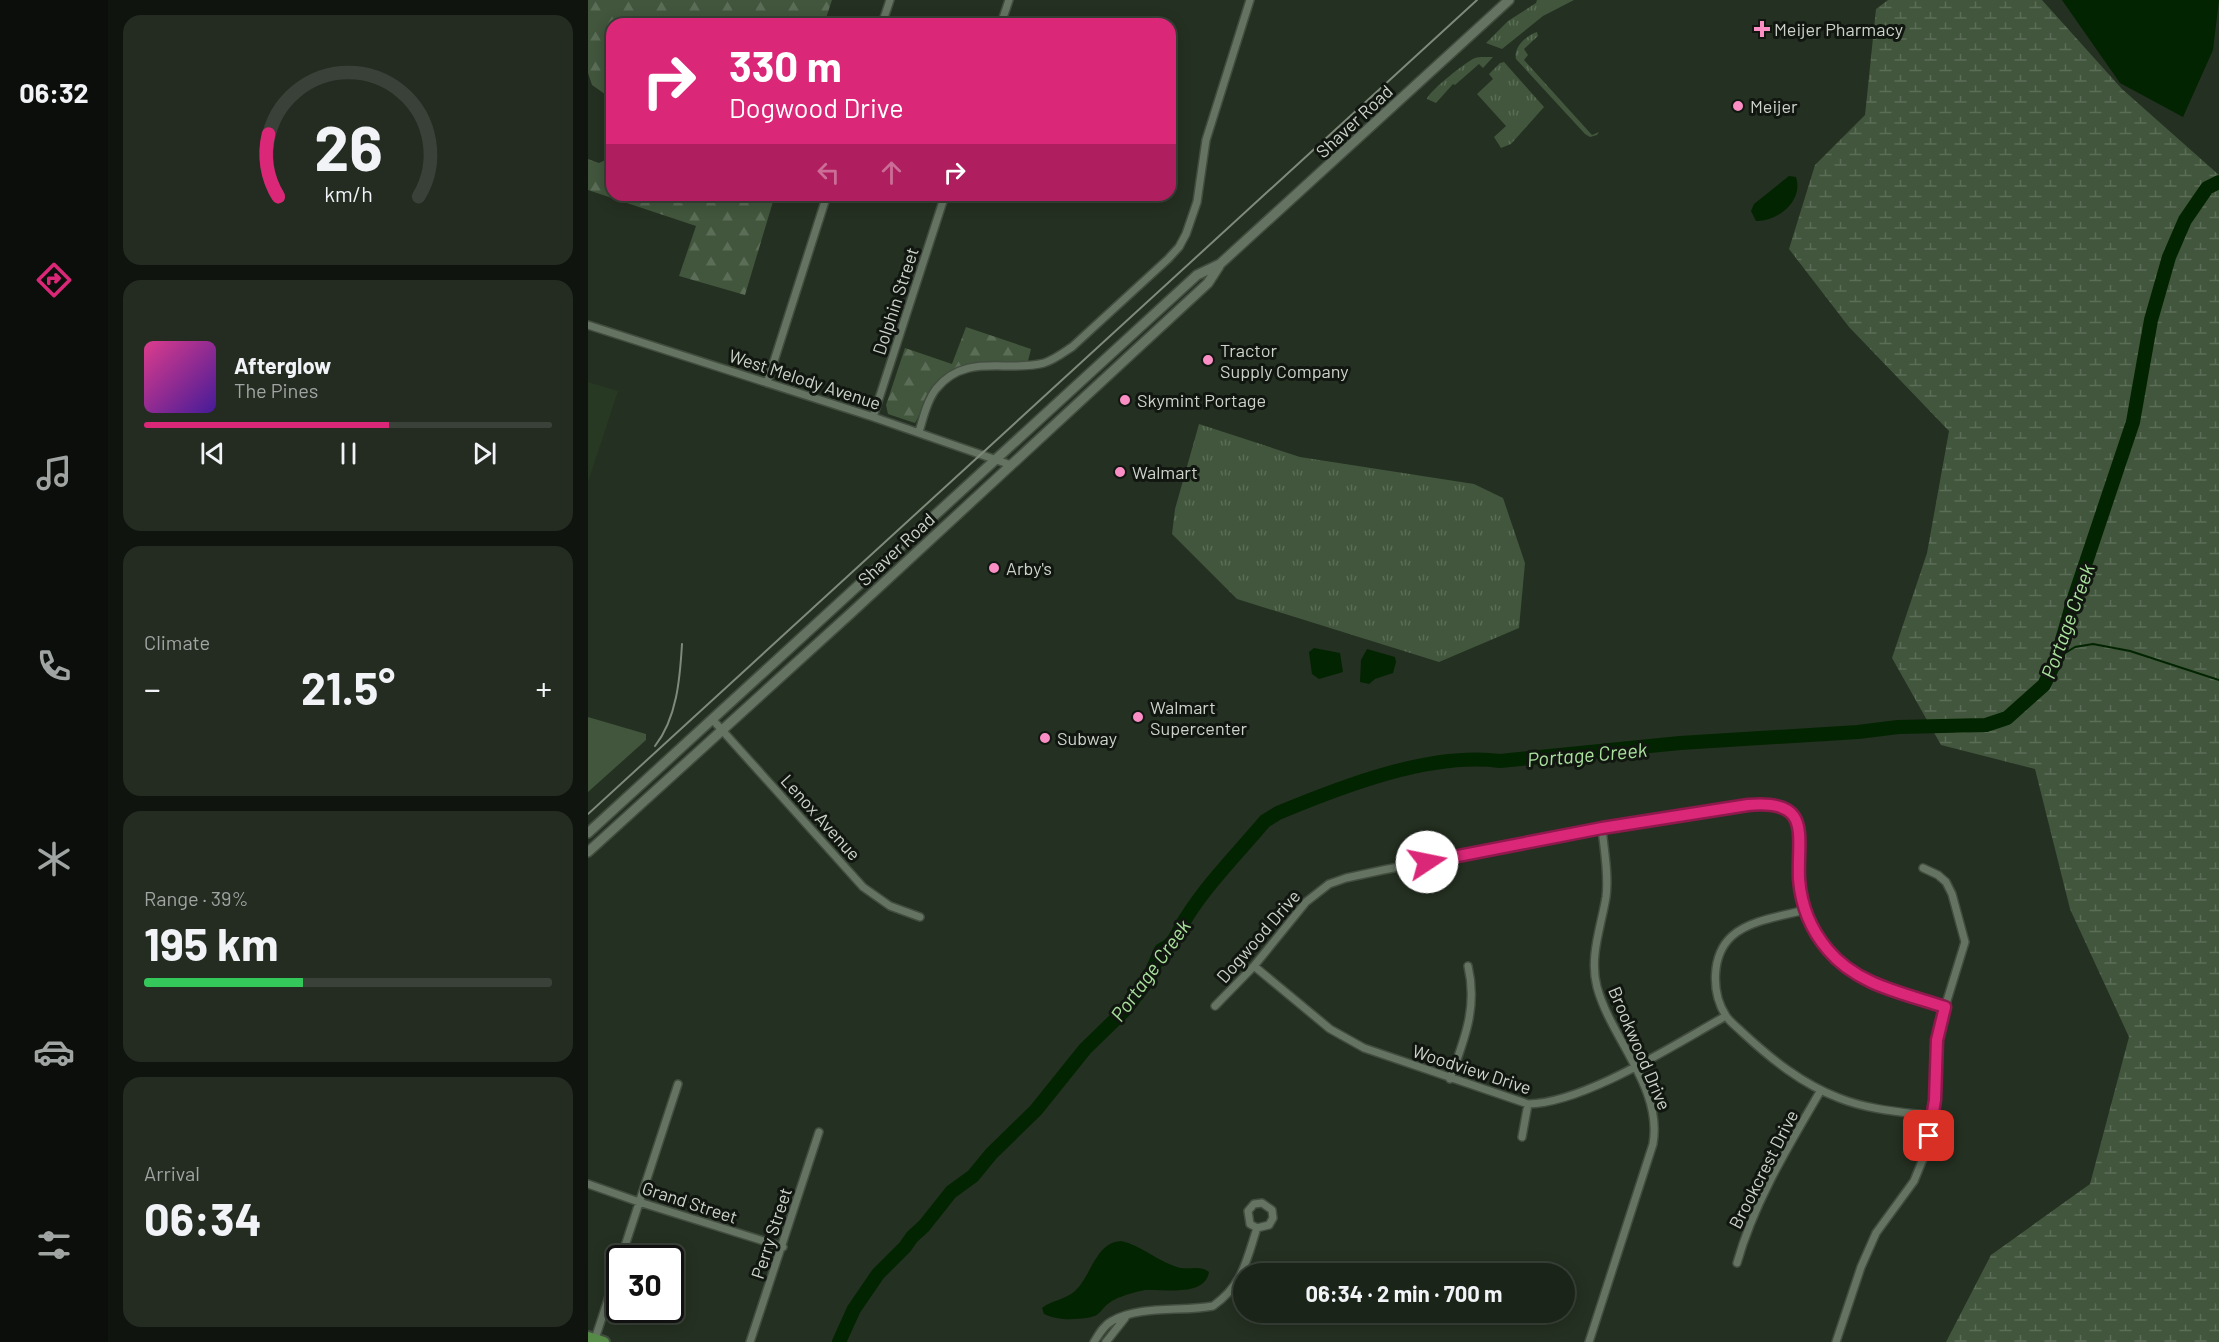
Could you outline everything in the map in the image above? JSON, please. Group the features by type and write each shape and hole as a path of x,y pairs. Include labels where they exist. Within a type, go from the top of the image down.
{"main road":[{"name":"Shaver Road","path":"588,852 1208,283 1220,264 1509,0"},
{"name":"Shaver Road","path":"588,833 1197,275 1220,264"}],"street":[{"path":"884,18 890,0"},
{"path":"1003,18 1009,0"},
{"path":"919,432 931,398 951,376 971,367 1029,365 1054,359 1072,347 1168,260 1179,247 1197,202 1206,140 1250,0"},
{"path":"768,383 826,201"},
{"name":"Dolphin Street","path":"873,417 943,201"},
{"name":"West Melody Avenue","path":"588,325 919,432 1011,465"},
{"name":"Lenox Avenue","path":"712,719 863,887 890,906 920,917"},
{"name":"Dogwood Drive","path":"1215,1006 1254,966 1306,902 1329,884 1383,870 1602,828 1748,805 1771,804 1791,812 1800,828 1799,880 1805,910 1820,939 1847,969 1872,983 1945,1007"},
{"name":"Brookwood Drive","path":"1589,1342 1653,1144 1656,1123 1635,1066 1596,985 1595,950 1606,894 1602,828"},
{"path":"1836,1342 1861,1267 1876,1233 1914,1180 1925,1154 1933,1116 1937,1040 1963,950 1964,934 1946,882 1938,875 1923,868"},
{"path":"1805,910 1754,924 1731,936 1723,948 1714,973 1715,987 1726,1016 1787,1071 1821,1090 1841,1099 1869,1106 1933,1116"},
{"name":"Woodview Drive","path":"1254,966 1330,1029 1348,1040 1379,1054 1528,1104 1543,1104 1566,1098 1635,1066 1726,1016"},
{"path":"1450,1079 1471,1014 1472,985 1468,966"},
{"path":"625,1245 678,1084"},
{"name":"Brookcrest Drive","path":"1737,1263 1743,1242 1764,1193 1821,1090"},
{"path":"1522,1137 1528,1104"},
{"name":"Perry Street","path":"750,1342 783,1248 819,1132"},
{"name":"Grand Street","path":"588,1184 639,1203 783,1248"},
{"path":"1094,1342 1112,1321 1139,1312 1213,1306 1234,1289 1257,1228"},
{"path":"596,1339 606,1307"},
{"path":"1106,1342 1127,1316"}],"shaded area":[{"path":"2062,0 2219,0 2213,50 2183,117 2120,83"},
{"path":"1789,176 1796,177 1796,194 1792,202 1780,214 1756,221 1751,211 1754,204"},
{"path":"588,382 618,391 588,482"},
{"path":"1314,648 1340,653 1343,672 1319,679 1312,674 1309,652"},
{"path":"1367,649 1395,657 1393,673 1375,679 1369,684 1360,682 1361,660"},
{"path":"1121,1241 1177,1267 1205,1270 1209,1272 1206,1280 1200,1285 1183,1290 1147,1290 1129,1294 1112,1301 1098,1314 1091,1317 1064,1319 1044,1314 1042,1308 1075,1291 1105,1247"}],"green space":[{"path":"588,0 832,0 826,18 606,18 606,95 592,85 588,73"},
{"path":"1537,0 1574,0 1543,16 1502,49 1486,43 1508,21 1536,3"},
{"path":"1888,0 2042,0 2122,89 2219,175 2219,1342 1946,1342 1991,1255 2090,1184 2129,1037 2070,909 2035,769 1941,745 1892,658 1927,553 1949,431 1849,327 1789,249 1815,165 1865,115 1876,9"},
{"path":"1537,32 1538,36 1524,49 1528,55 1524,60 1592,135 1599,132 1597,135 1590,137 1585,134 1516,59 1517,50 1522,42"},
{"path":"1493,57 1483,68 1479,64 1455,85 1453,84 1436,103 1427,99 1441,83 1464,65 1476,58"},
{"path":"1504,62 1544,107 1511,144 1501,148 1494,137 1506,126 1477,94 1493,79 1489,74"},
{"path":"588,159 599,163 606,160 606,196 588,190"},
{"path":"621,201 773,201 745,295 679,276 696,226"},
{"path":"966,327 1031,349 1028,361 985,363 959,369 937,385 927,398 915,423 888,414 886,405 905,348 952,364"},
{"path":"1199,424 1300,457 1474,484 1503,498 1525,563 1519,628 1439,662 1237,599 1172,534 1175,509"},
{"path":"588,717 646,734 646,740 588,792"}],"waterway":[{"name":"Portage Creek","path":"839,1342 854,1309 878,1274 924,1226 951,1192 973,1176 991,1154 1036,1110 1085,1049 1126,1009 1148,980 1161,950 1170,945 1204,893 1265,821 1278,813 1358,782 1416,766 1445,762 1500,761 1680,743 1858,732 1898,727 1986,725 2007,718 2044,685 2057,658 2074,598 2133,422 2151,320 2169,257 2185,220 2207,188 2219,182"},
{"path":"2057,658 2075,647 2093,644 2130,651 2219,680"}],"railway":[{"path":"588,814 1477,0"},
{"path":"655,746 673,710 682,644"}],"place":[{"name":"Meijer Pharmacy","path":"1762,29"},
{"name":"Meijer","path":"1738,106"},
{"name":"Tractor Supply Company","path":"1208,360"},
{"name":"Skymint Portage","path":"1125,400"},
{"name":"Walmart","path":"1120,472"},
{"name":"Arby's","path":"994,568"},
{"name":"Walmart Supercenter","path":"1138,717"},
{"name":"Subway","path":"1045,738"}],"route":[{"path":"1427,862 1602,828 1748,805 1771,804 1791,812 1800,828 1799,880 1805,910 1828,950 1847,969 1872,983 1945,1007 1937,1040 1935,1100 1929,1136"}]}
